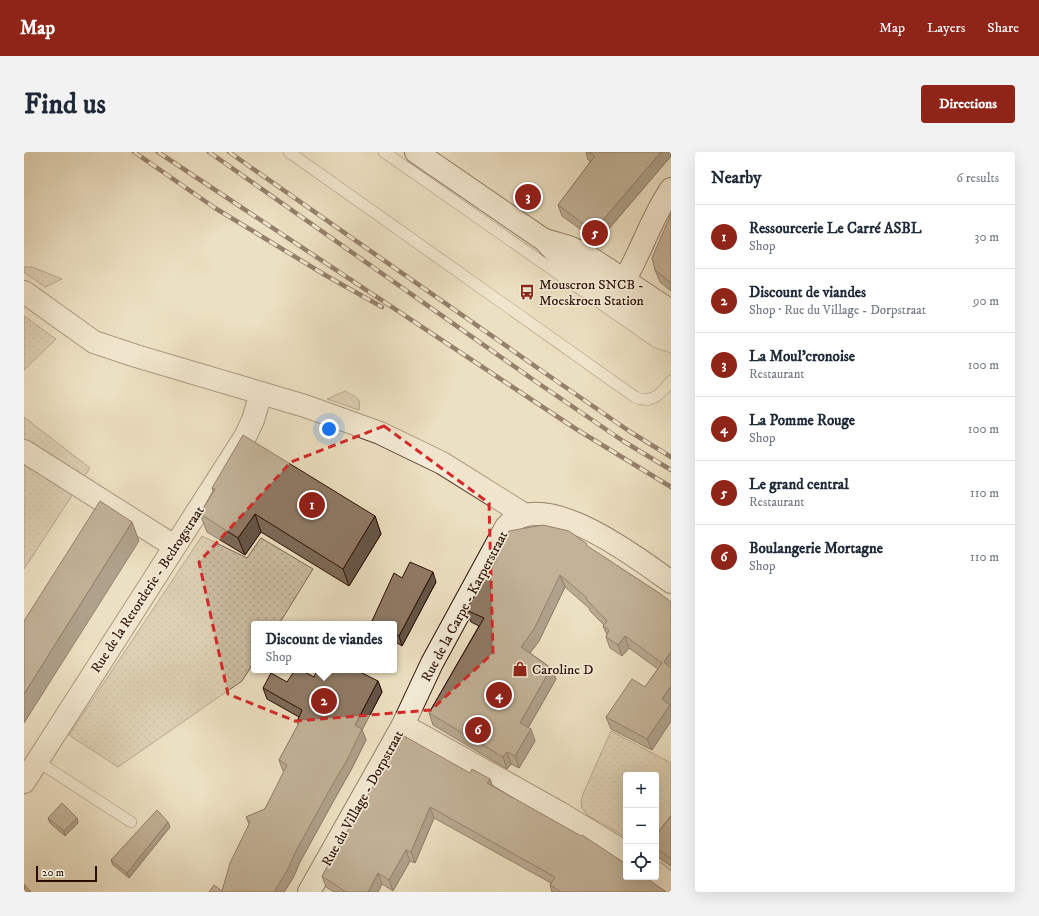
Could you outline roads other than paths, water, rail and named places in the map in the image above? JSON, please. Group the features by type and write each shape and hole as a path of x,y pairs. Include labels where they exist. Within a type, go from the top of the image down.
{"street":[{"path":"416,152 544,240 576,250 589,257 615,295 671,334"},
{"path":"615,295 660,207 671,189"},
{"path":"24,292 94,342 337,417 380,433 407,445 453,470 525,515"},
{"path":"615,295 671,311"},
{"name":"Rue de la Retorderie - Bedrogstraat","path":"24,782 250,428 261,393"},
{"path":"24,450 174,546"},
{"name":"Rue de la Carpe - Karperstraat","path":"403,726 432,663 506,527 511,521 525,515 534,514 554,516 588,528 612,541 671,582"},
{"path":"403,726 623,851"},
{"name":"Rue du Village - Dorpstraat","path":"309,892 403,726"},
{"path":"659,875 671,885"}],"lane":[{"path":"289,152 635,397 644,400 657,397 663,392 671,381"},
{"path":"384,152 615,295 656,342 671,347"},
{"path":"37,761 131,822"}],"railway":[{"path":"134,152 215,208 325,275 382,307"},
{"path":"158,152 576,429 671,487"},
{"path":"209,152 535,381 623,441 671,470"},
{"path":"229,152 542,371 629,431 671,457"}],"place":[{"name":"La Moul'cronoise","path":"528,197"},
{"name":"Le grand central","path":"595,233"},
{"name":"Mouscron SNCB - Moeskroen Station","path":"527,292"},
{"name":"Ressourcerie Le Carré ASBL","path":"312,505"},
{"name":"Caroline D","path":"520,669"},
{"name":"La Pomme Rouge","path":"499,695"},
{"name":"Discount de viandes","path":"324,701"},
{"name":"Boulangerie Mortagne","path":"478,730"}]}
